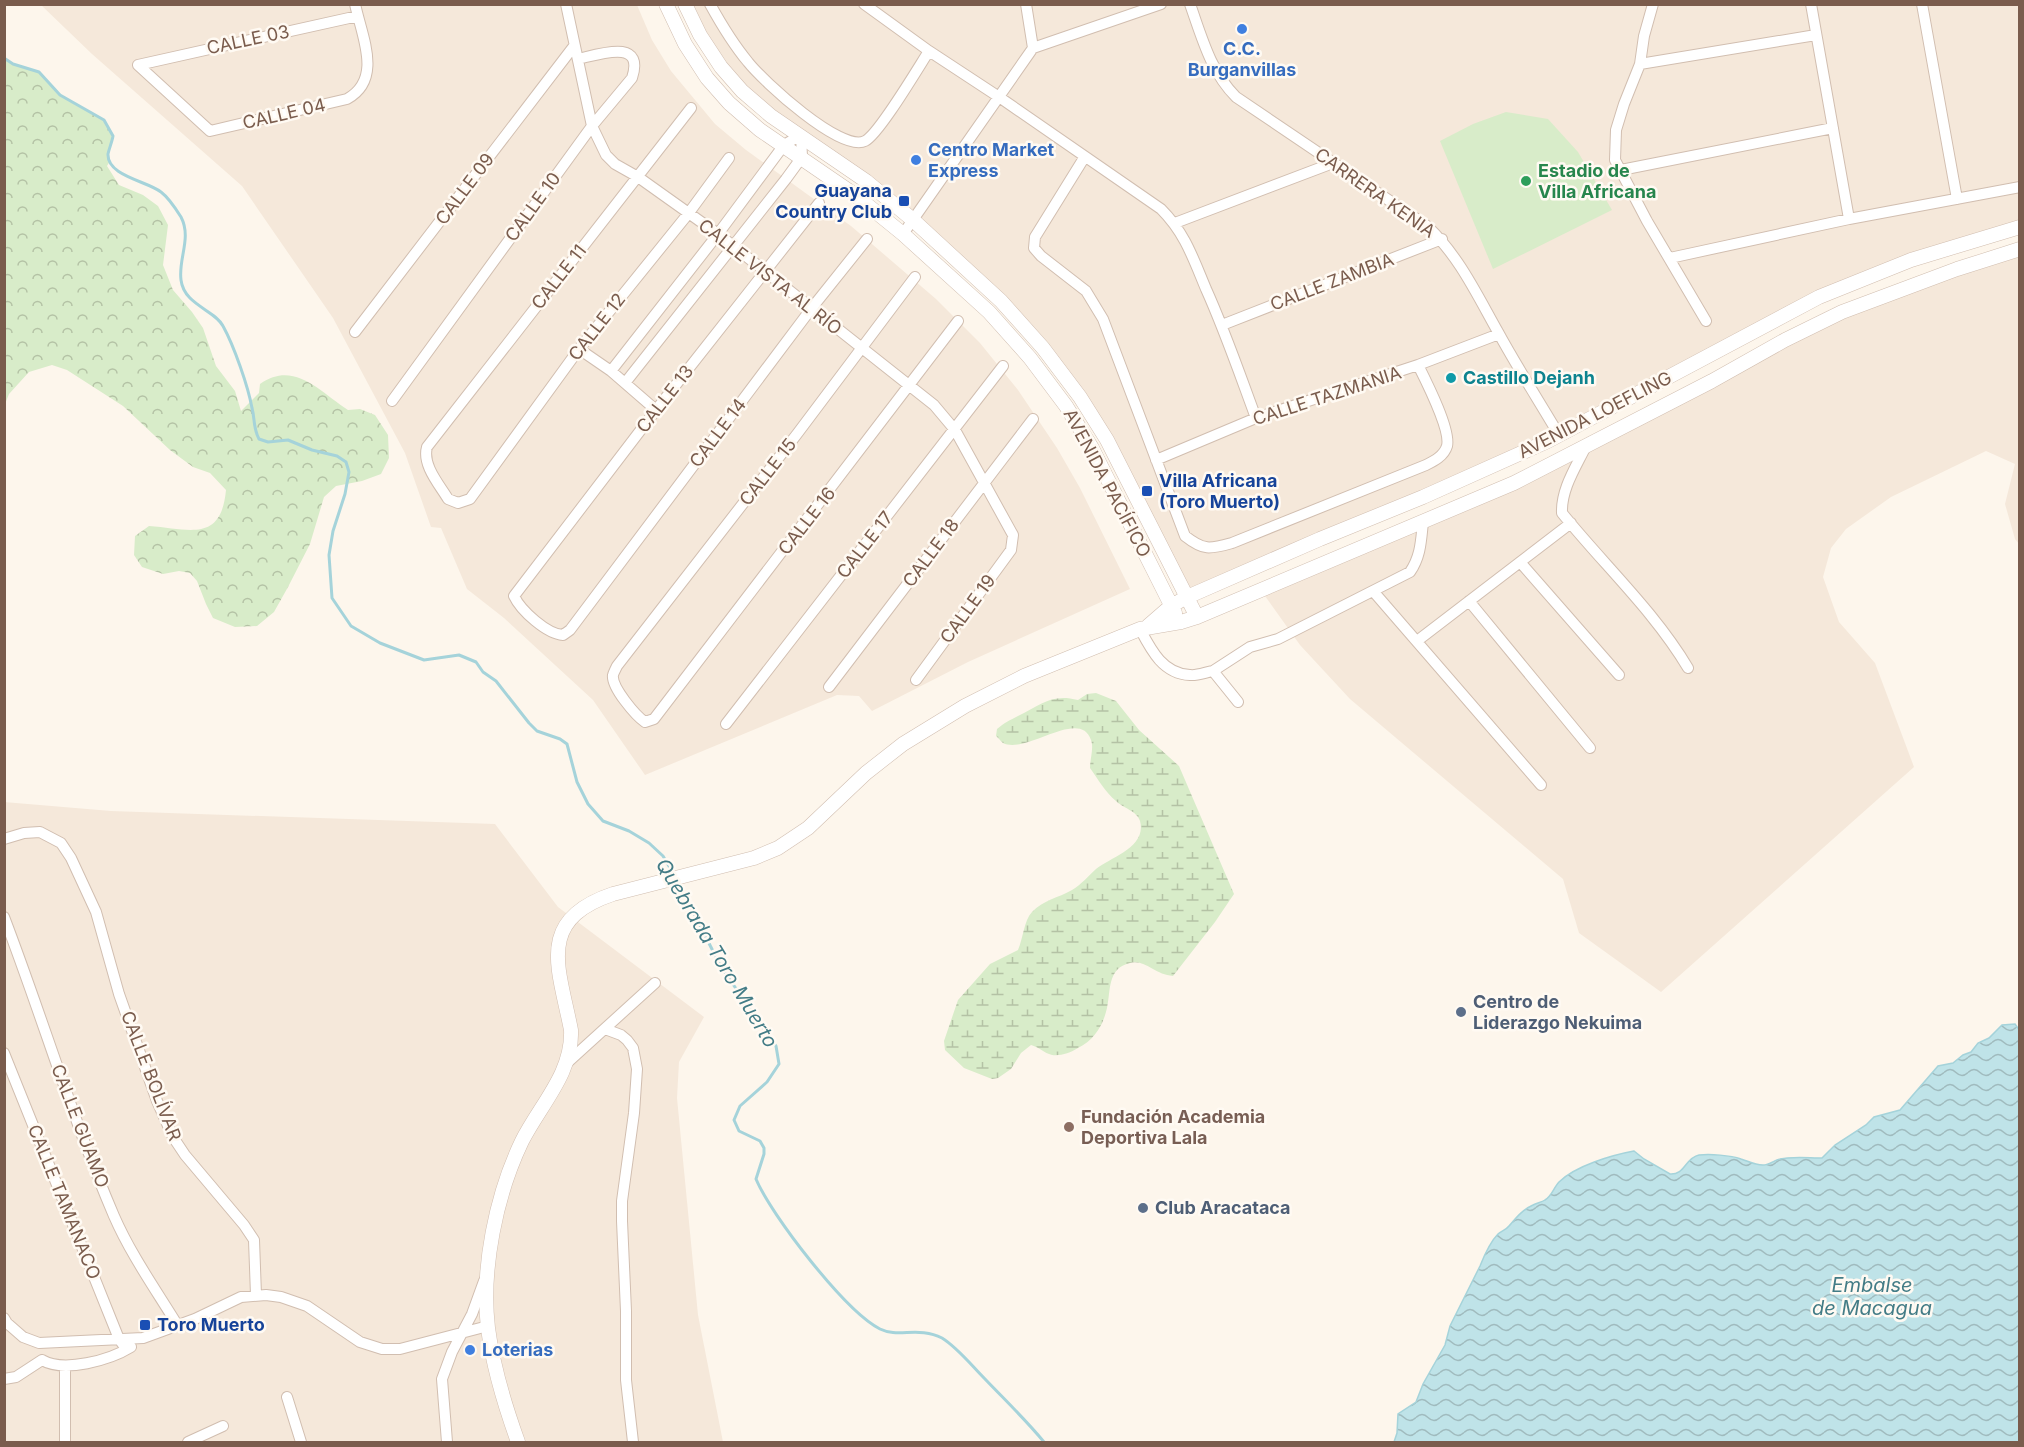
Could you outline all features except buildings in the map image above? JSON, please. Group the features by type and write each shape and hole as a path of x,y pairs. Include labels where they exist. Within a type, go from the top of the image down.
{"street":[{"name":"CALLE VISTA AL RÍO","path":"566,4 592,126 606,155 615,164 638,177 718,234 934,405 955,430 1013,535"},
{"name":"AVENIDA PACÍFICO","path":"666,4 685,44 707,78 729,103 760,130 855,195 903,234 989,312 1030,358 1066,406 1114,488 1181,622"},
{"name":"AVENIDA PACÍFICO","path":"685,4 705,43 721,67 742,91 771,116 866,181 913,220 1001,301 1043,348 1080,397 1134,491 1197,617"},
{"path":"710,4 748,63 799,111 843,140 865,141 877,130 929,51"},
{"path":"864,4 1161,209 1175,223 1185,238 1222,325 1256,418"},
{"path":"1026,4 1033,48"},
{"path":"903,234 1033,48 1161,4"},
{"name":"CARRERA KENIA","path":"1190,4 1213,68 1224,85 1236,97 1427,226 1442,239 1470,280 1559,435"},
{"path":"1653,4 1644,36 1640,64 1616,130 1615,160 1647,221 1706,321"},
{"path":"1811,4 1850,219"},
{"path":"1922,4 1957,199"},
{"name":"CALLE 03","path":"210,131 138,64 357,10"},
{"name":"CALLE 04","path":"210,131 347,99 356,94 365,83 368,59 357,10"},
{"path":"1640,64 1816,35"},
{"name":"CALLE 09","path":"355,332 574,46"},
{"name":"CALLE 10","path":"392,401 592,126 632,78 633,59 627,52 619,50 578,58"},
{"name":"CALLE 11","path":"470,499 458,503 448,499 428,464 425,455 428,447 691,108"},
{"path":"1621,170 1833,128"},
{"path":"611,371 784,145 801,135 802,157 626,383"},
{"name":"CALLE 12","path":"470,499 579,349 688,214 729,158"},
{"path":"1084,158 1035,237 1034,248 1086,291 1096,306 1103,319 1185,536 1197,546 1213,548 1232,543 1426,465 1438,458 1446,447 1447,434 1418,365"},
{"path":"1175,223 1333,163"},
{"path":"1670,258 1850,219 2019,187"},
{"name":"CALLE 13","path":"514,596 656,410 819,203"},
{"name":"AVENIDA LOEFLING","path":"1144,627 1187,597 1423,497 1559,435 1819,297 1911,260 2019,227"},
{"name":"CALLE 14","path":"514,596 521,609 554,634 563,635 570,630 867,239"},
{"name":"CALLE ZAMBIA","path":"1222,325 1442,239"},
{"name":"AVENIDA LOEFLING","path":"1144,627 1181,622 1197,617 1514,483 1842,312 1957,269 2019,249"},
{"name":"CALLE 15","path":"654,719 645,722 638,718 614,684 613,675 617,666 915,277"},
{"name":"CALLE 16","path":"654,719 958,321"},
{"name":"CALLE TAZMANIA","path":"1156,460 1256,418 1418,365 1499,334"},
{"path":"579,349 611,371 656,410"},
{"name":"CALLE 17","path":"726,724 1003,366"},
{"name":"CALLE 18","path":"829,687 1034,419"},
{"path":"1586,446 1568,483 1562,502 1562,513 1649,613 1688,668"},
{"path":"568,1062 571,1030 557,953 558,940 564,927 578,911 591,902 663,880 754,858 778,848 808,828 873,767 916,735 1012,682 1144,627 1151,650 1164,666 1190,675 1214,671 1250,647 1278,639 1410,572 1420,551 1423,522"},
{"path":"1417,641 1571,523"},
{"name":"CALLE 19","path":"916,680 1011,550 1013,535"},
{"path":"1520,562 1619,675"},
{"path":"1373,591 1541,785"},
{"path":"1469,601 1590,748"},
{"path":"1214,671 1238,702"},
{"name":"CALLE BOLÍVAR","path":"4,839 32,831 48,835 61,843 80,874 96,912 119,994 173,1137 185,1155 252,1236 255,1248 256,1295"},
{"name":"CALLE GUAMO","path":"4,917 114,1217 178,1326"},
{"path":"518,1443 503,1397 488,1326 487,1283 497,1213 511,1168 523,1140 568,1062 655,982"},
{"path":"605,1029 627,1040 633,1048 637,1069 634,1113 622,1202 626,1380 633,1443"},
{"name":"CALLE TAMANACO","path":"4,1053 119,1339 126,1349"},
{"path":"447,1443 442,1380 461,1332 467,1325 478,1300 490,1253"},
{"path":"42,1360 50,1364 65,1366 112,1356 143,1338 178,1326 234,1300 256,1295 281,1297 307,1306 360,1342 382,1349 400,1349 488,1326"},
{"path":"5,1321 23,1336 39,1343 143,1338"},
{"path":"39,1343 42,1360"},
{"path":"4,1379 16,1377 42,1360"},
{"path":"65,1366 65,1443"},
{"path":"287,1397 301,1443"},
{"path":"188,1443 223,1426"}],"shaded area":[{"path":"41,5 637,5 652,40 671,71 715,124 746,150 851,226 936,299 980,343 1018,390 1057,448 1080,488 1130,589 968,662 872,711 859,696 837,695 645,775 593,700 504,618 467,589 441,528 431,527 405,453 333,318 242,186 92,54"},
{"path":"685,5 2019,5 2019,227 1872,275 1548,441 1187,597 1080,397 965,268 742,91"},
{"path":"2019,249 2019,544 2015,539 2005,504 2015,464 1986,451 1891,497 1846,529 1831,548 1823,577 1839,622 1875,663 1914,767 1661,992 1579,933 1563,879 1350,699 1300,645 1260,589 1514,484 1785,340"},
{"path":"4,802 111,811 495,824 558,907 704,1017 679,1062 677,1098 698,1315 723,1442 5,1442"}],"green space":[{"path":"5,58 13,64 39,72 60,95 104,120 113,136 108,154 110,161 107,166 119,185 143,195 158,206 168,225 163,265 173,290 203,328 216,366 235,391 241,411 259,393 260,384 272,377 284,375 306,381 348,410 360,409 375,415 388,435 389,458 381,474 362,481 336,486 324,497 310,544 288,587 274,612 257,626 235,627 213,618 197,581 190,573 179,571 163,574 142,567 134,555 135,536 149,526 201,529 218,518 226,490 210,473 193,467 170,450 123,406 67,370 52,365 29,372 9,394 5,404"},
{"name":"Estadio de Villa Africana","path":"1506,112 1548,119 1578,152 1612,210 1493,269 1440,141 1473,124"},
{"path":"1096,693 1116,701 1139,730 1179,766 1234,894 1173,976 1135,962 1117,970 1111,981 1103,1021 1097,1032 1084,1045 1065,1054 1052,1055 1031,1045 1021,1053 1011,1069 998,1078 992,1079 964,1068 945,1050 944,1041 958,1000 990,964 1018,950 1027,920 1036,908 1082,883 1096,869 1133,844 1141,830 1138,818 1105,790 1090,768 1092,743 1085,731 1076,728 1064,730 1013,745 1003,743 996,736 997,729 1046,701 1060,698 1078,700 1087,694"}],"water":[{"name":"Embalse de Macagua","path":"2015,1024 2020,1031 2019,1442 1394,1442 1398,1414 1416,1402 1423,1384 1445,1345 1450,1326 1492,1241 1526,1209 1544,1201 1566,1176 1594,1162 1634,1151 1670,1174 1679,1172 1691,1159 1699,1155 1731,1157 1763,1165 1785,1158 1822,1158 1835,1145 1866,1125 1874,1117 1900,1110 1938,1066 1953,1063 1971,1052 1978,1043 1989,1038 2002,1025"}],"waterway":[{"name":"Quebrada Toro Muerto","path":"4,58 13,64 39,72 60,95 104,120 113,136 108,154 109,161 114,168 155,188 170,200 184,225 185,241 181,272 183,288 193,301 219,320 223,326 236,355 247,389 259,439 268,442 288,440 312,450 337,456 346,462 349,472 345,494 333,531 329,555 332,598 351,626 380,643 424,660 459,655 476,662 483,672 496,681 537,731 560,739 567,744 577,782 588,804 603,821 629,831 649,843 663,856 673,873"},
{"name":"Quebrada Toro Muerto","path":"678,882 721,967 776,1046 779,1064 767,1082 740,1106 734,1120 739,1131 760,1141 764,1148 756,1179 777,1215 810,1261 865,1319 880,1329 894,1333 917,1332 942,1338 965,1357 1044,1442"}],"place":[{"name":"C.C. Burganvillas","path":"1242,29"},
{"name":"Centro Market Express","path":"916,160"},
{"name":"Estadio de Villa Africana","path":"1526,181"},
{"name":"Guayana Country Club","path":"904,201"},
{"name":"Castillo Dejanh","path":"1451,378"},
{"name":"Villa Africana (Toro Muerto)","path":"1147,491"},
{"name":"Centro de Liderazgo Nekuima","path":"1461,1012"},
{"name":"Fundación Academia Deportiva Lala","path":"1069,1127"},
{"name":"Club Aracataca","path":"1143,1208"},
{"name":"Toro Muerto","path":"145,1325"},
{"name":"Loterias","path":"470,1350"}]}
